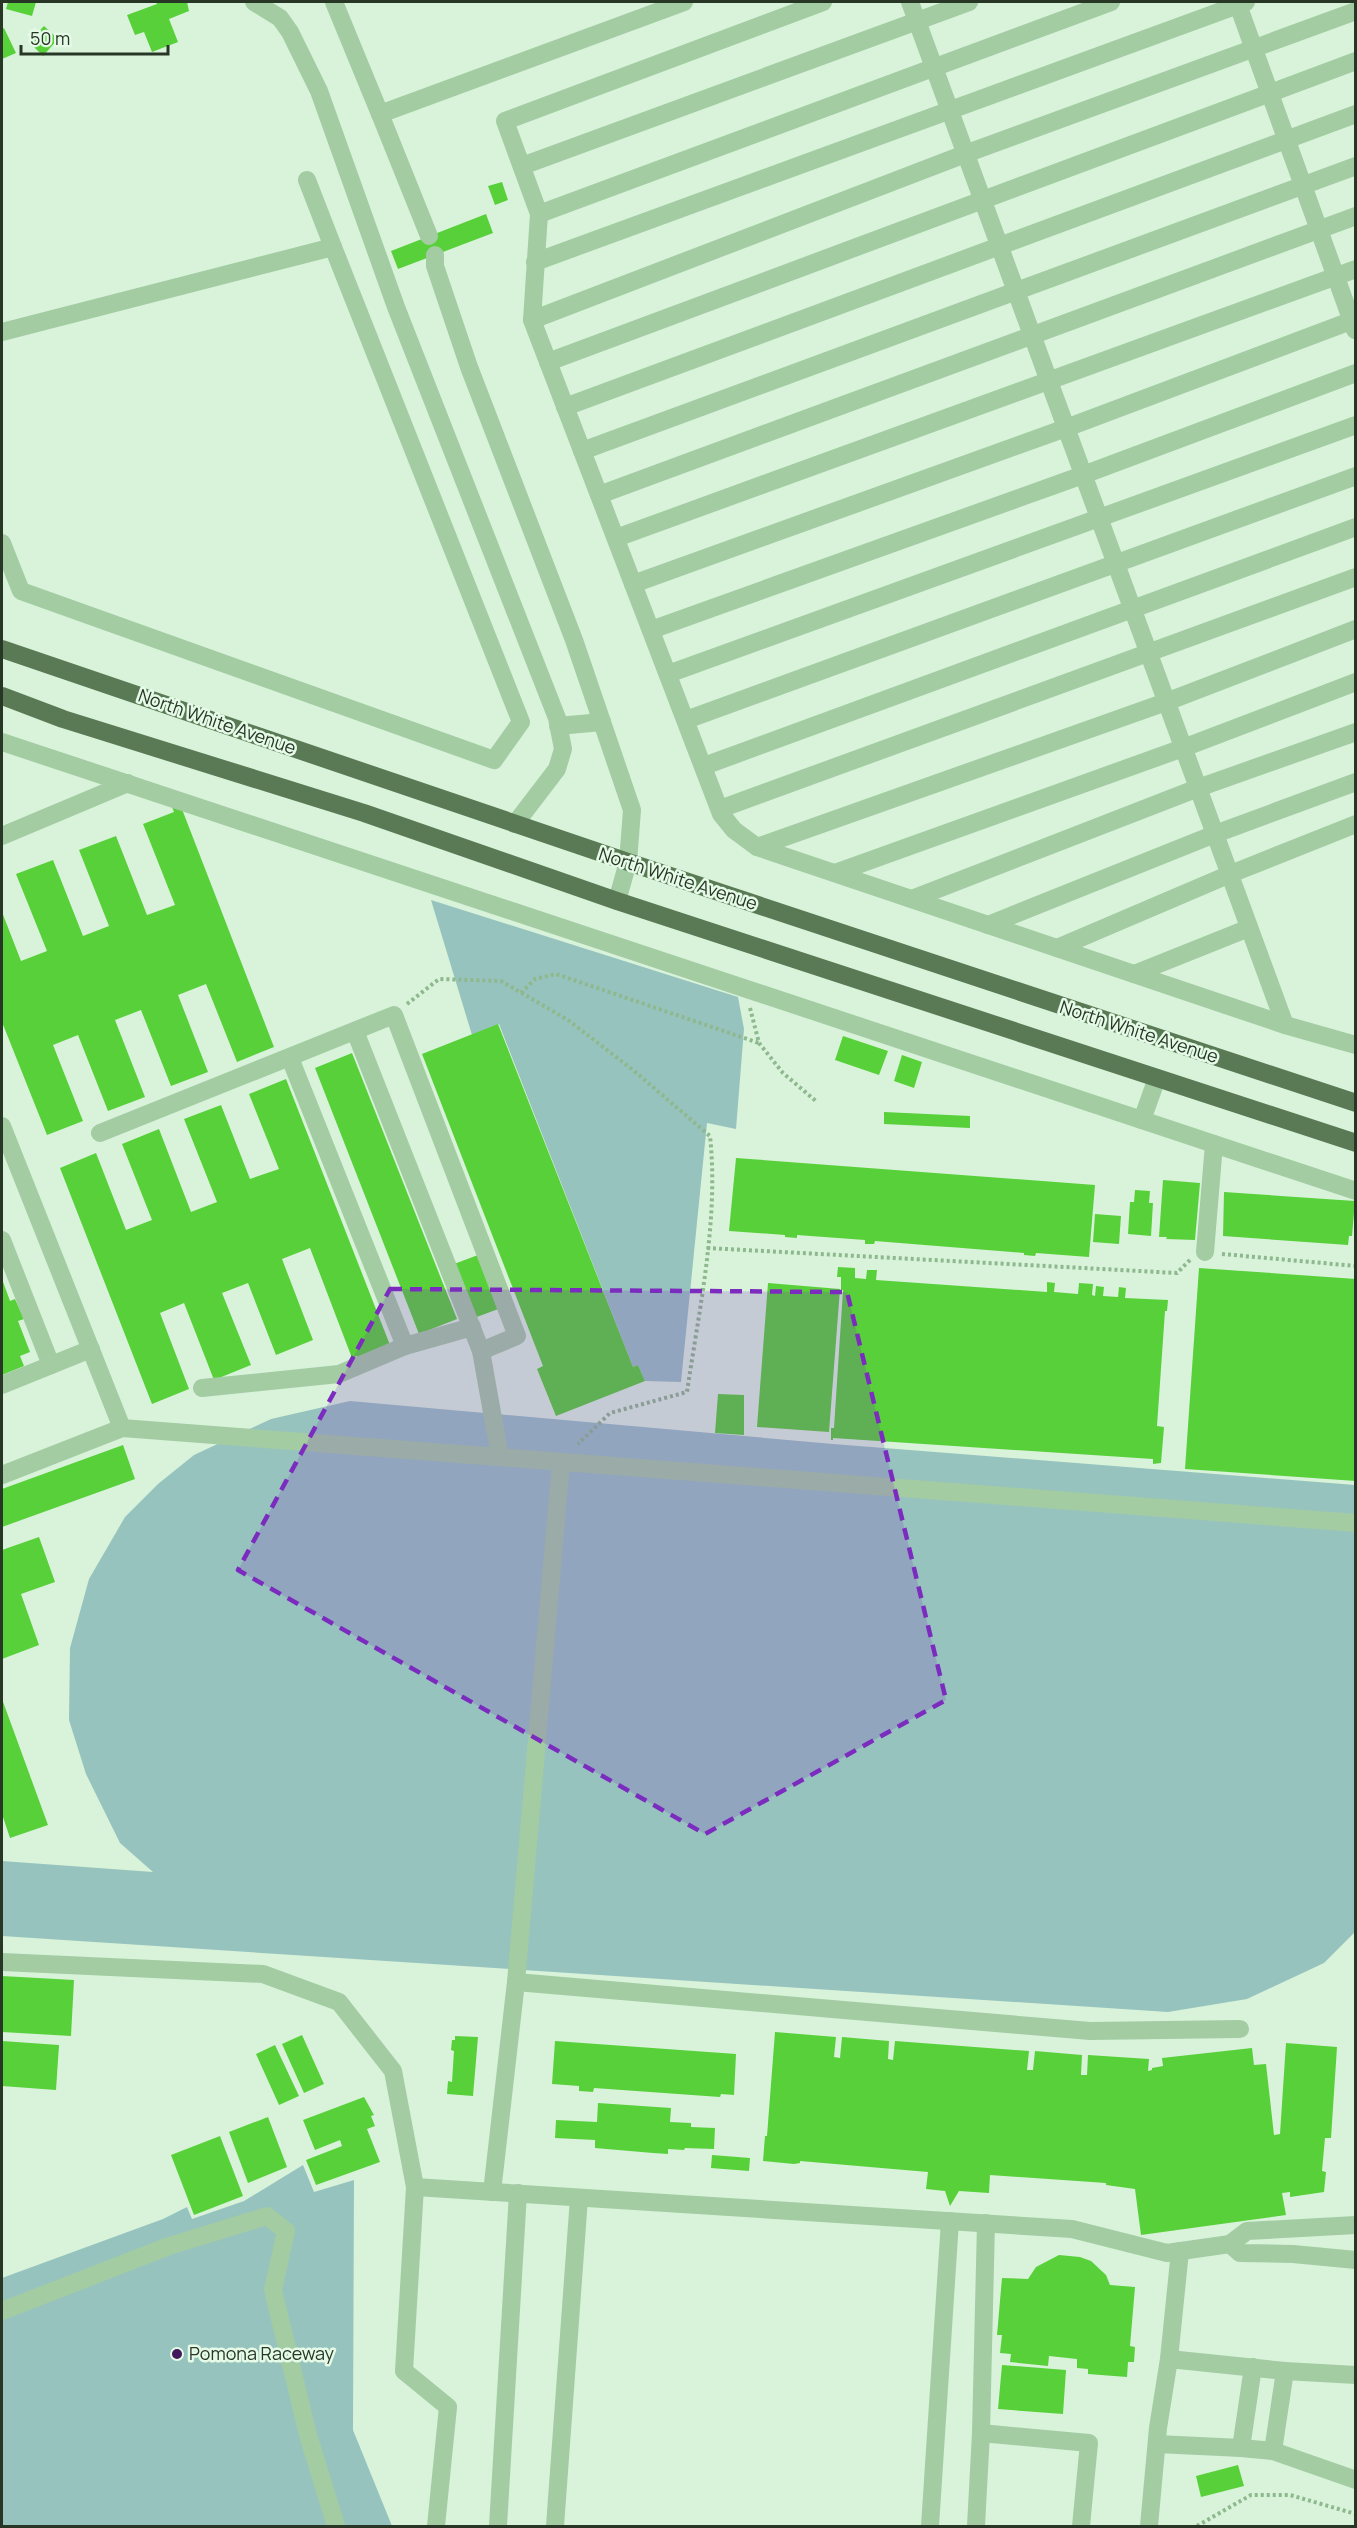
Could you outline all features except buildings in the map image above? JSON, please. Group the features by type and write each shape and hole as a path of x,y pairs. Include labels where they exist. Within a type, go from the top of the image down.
{"main road":[{"name":"North White Avenue","path":"2,649 628,862 1356,1103"},
{"name":"North White Avenue","path":"2,696 63,718 364,813 617,901 1356,1143"}],"lane":[{"path":"254,2 280,18 290,32 319,91 396,307 484,528 558,726 563,749 557,769 515,824"},
{"path":"334,2 429,236"},
{"path":"380,114 684,2"},
{"path":"823,2 505,121 539,214 532,320 720,809 734,830 757,847 1285,1025 1356,1045"},
{"path":"910,2 1215,834 1228,875 1285,1025"},
{"path":"522,166 969,2"},
{"path":"539,214 1111,2"},
{"path":"535,262 1240,2 1253,48 1354,323 633,584"},
{"path":"532,320 966,154 1356,10"},
{"path":"548,362 1356,61"},
{"path":"565,406 1356,114"},
{"path":"582,451 1356,166"},
{"path":"2,543 21,591 494,760 521,722 307,180"},
{"path":"599,495 1356,216"},
{"path":"2,332 333,247"},
{"path":"435,255 435,266 469,368 574,640 632,810 628,862 617,901"},
{"path":"616,538 1356,269"},
{"path":"651,630 1083,475 1356,373"},
{"path":"668,674 1356,425"},
{"path":"686,720 1356,476"},
{"path":"704,766 1356,527"},
{"path":"720,809 1356,577"},
{"path":"757,847 1166,702 1356,629"},
{"path":"835,873 1183,748 1356,682"},
{"path":"558,726 602,722"},
{"path":"912,899 1198,788 1356,732"},
{"path":"2,742 1356,1191"},
{"path":"988,925 1215,834 1356,782"},
{"path":"2,836 128,783"},
{"path":"1057,948 1228,875 1356,824"},
{"path":"1134,974 1249,928"},
{"path":"100,1133 394,1015 517,1336 481,1351"},
{"path":"356,1031 481,1351 500,1457"},
{"path":"290,1058 405,1346"},
{"path":"1142,1120 1157,1078"},
{"path":"2,1126 122,1428"},
{"path":"1205,1252 1214,1144"},
{"path":"2,1240 51,1365"},
{"path":"202,1389 339,1374 405,1346 472,1328"},
{"path":"2,1385 91,1349"},
{"path":"2,1475 122,1428 1356,1523"},
{"path":"492,2192 516,1982 561,1462"},
{"path":"2,1962 263,1974 339,2002 393,2071 415,2187 404,2371 448,2407 436,2526"},
{"path":"516,1982 1090,2031 1240,2029"},
{"path":"415,2187 1072,2229 1167,2253 1230,2244 1247,2231 1355,2221"},
{"path":"498,2526 518,2193"},
{"path":"555,2526 579,2198"},
{"path":"2,2312 169,2246 267,2216 286,2231 273,2290 308,2434 334,2526"},
{"path":"930,2526 950,2221"},
{"path":"976,2526 981,2433 986,2223"},
{"path":"1230,2244 1240,2253 1356,2259"},
{"path":"1149,2526 1180,2251"},
{"path":"1169,2358 1285,2371 1356,2375"},
{"path":"1241,2448 1253,2367"},
{"path":"1273,2451 1285,2371"},
{"path":"981,2433 1089,2443 1081,2526"},
{"path":"1157,2444 1273,2451 1356,2480"}],"path":[{"path":"521,993 535,979 556,974 759,1043"},
{"path":"394,1015 439,979 501,981 568,1020 633,1070 710,1136 713,1161 707,1248 687,1392 610,1413 561,1462"},
{"path":"744,987 759,1043 783,1073 817,1102"},
{"path":"707,1248 1176,1273 1198,1252 1356,1266"},
{"path":"1197,2526 1251,2495 1290,2495 1356,2514"}],"highlighted area":[{"path":"390,1289 847,1292 946,1700 705,1834 238,1570"}],"shaded area":[{"path":"431,900 738,997 744,1029 736,1129 707,1123 681,1382 645,1381 638,1365 633,1367 499,1024 472,1035"},
{"path":"350,1401 833,1444 1355,1485 1355,1932 1324,1963 1247,1999 1168,2012 2,1936 2,1861 153,1872 120,1843 86,1774 69,1720 70,1648 89,1579 125,1517 158,1484 194,1455 271,1419"},
{"name":"Pomona Raceway","path":"303,2165 314,2192 354,2180 353,2430 392,2526 2,2526 2,2278 163,2219 187,2207 192,2219 244,2201"}],"place":[{"name":"Pomona Raceway","path":"177,2354"}]}
